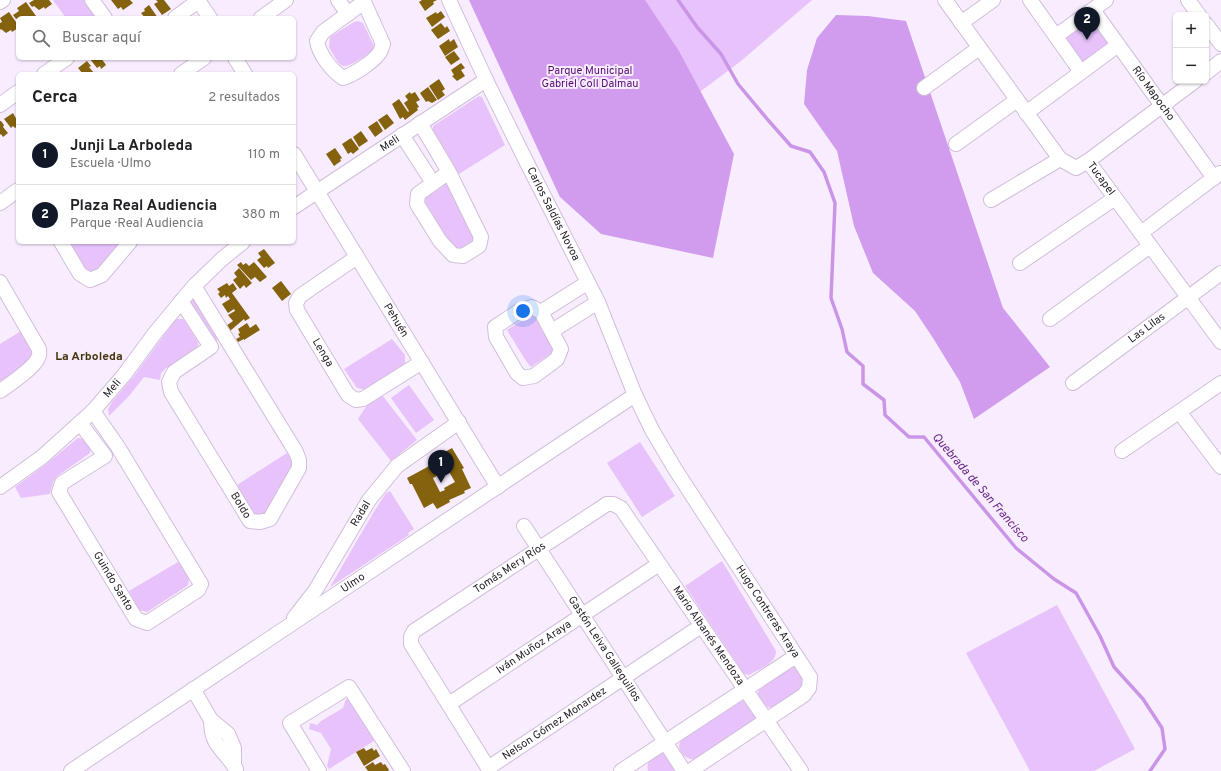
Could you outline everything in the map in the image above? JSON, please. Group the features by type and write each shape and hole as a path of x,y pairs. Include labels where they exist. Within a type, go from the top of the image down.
{"street":[{"path":"92,0 104,16"},
{"path":"264,16 286,0"},
{"path":"338,0 348,14"},
{"name":"Carlos Saldías Novoa","path":"449,0 486,80 587,283 598,302 635,396 652,430"},
{"name":"Tucapel","path":"945,0 1060,159 1076,168 1088,161 1221,342"},
{"path":"961,23 993,0"},
{"path":"1030,0 1081,72"},
{"path":"1056,36 1106,0"},
{"path":"1188,0 1197,12"},
{"path":"178,16 198,1 209,16"},
{"path":"363,1 383,44 381,51 376,57 351,76 343,78 335,73 318,49 317,41 323,32 363,1"},
{"name":"Río Mapocho","path":"1093,10 1162,106 1217,176"},
{"path":"1209,28 1221,44"},
{"path":"1026,112 1118,45"},
{"path":"924,88 979,48"},
{"path":"47,72 64,60"},
{"path":"185,72 201,60"},
{"path":"236,60 244,72"},
{"path":"1209,71 1221,61"},
{"name":"Meli","path":"296,206 486,80"},
{"path":"1088,161 1191,84"},
{"path":"0,105 16,93"},
{"path":"956,144 1018,100"},
{"path":"420,123 449,172 481,237 479,246 463,256 453,255 440,241 417,204 418,194 449,172"},
{"path":"402,135 433,183"},
{"name":"Pehuén","path":"296,157 498,487"},
{"path":"991,200 1060,159"},
{"path":"1141,233 1217,176"},
{"path":"0,202 16,191"},
{"path":"1020,263 1115,198"},
{"path":"62,244 80,274 90,280 102,275 128,244"},
{"name":"Meli","path":"0,487 42,457 93,411 124,375 181,301 234,245"},
{"path":"1050,319 1150,246"},
{"name":"Lenga","path":"357,257 300,296 296,303 296,310 348,395 356,400 363,399 422,362"},
{"name":"Las Lilas","path":"1073,383 1221,274"},
{"path":"0,282 38,349 40,356 18,378 0,392"},
{"path":"541,312 587,283"},
{"name":"Boldo","path":"194,286 226,338 296,452 299,460 299,468 270,518 260,522 250,521 171,392 169,382 174,372 226,338"},
{"path":"181,301 212,348"},
{"path":"552,331 598,302"},
{"path":"532,307 541,312 560,348 557,359 534,376 523,378 517,374 496,337 495,327 519,311 532,307"},
{"path":"1122,451 1221,383"},
{"name":"Ulmo","path":"71,771 635,396"},
{"name":"Guindo Santo","path":"93,411 118,447 201,584 198,590 147,623 136,619 59,492 62,483 118,447"},
{"path":"1180,412 1221,467"},
{"name":"Radal","path":"286,628 315,591 369,500 390,474 406,459 459,422"},
{"path":"80,423 106,456"},
{"name":"Hugo Contreras Araya","path":"620,771 636,767 665,742 796,656 675,469 652,430"},
{"name":"Tomás Mery Ríos","path":"449,704 412,644 410,637 414,631 607,504 613,504"},
{"name":"Mario Albanés Mendoza","path":"613,504 621,508 744,690 801,771"},
{"name":"Gastón Leiva Galleguillos","path":"524,526 684,771"},
{"name":"Iván Muñoz Araya","path":"449,704 659,564"},
{"name":"Nelson Gómez Monardez","path":"489,769 701,626"},
{"path":"690,771 804,695 809,688 810,676 796,656"},
{"path":"319,771 290,724 349,687 403,771"},
{"path":"194,689 211,720 228,734 234,748 236,768"},
{"path":"449,704 489,769"}],"green space":[{"path":"53,0 89,0 101,16 65,16"},
{"name":"Parque Municipal Gabriel Coll Dalmau","path":"469,0 812,0 741,61 560,197"},
{"name":"Parque Municipal Gabriel Coll Dalmau","path":"469,0 645,0 679,51 734,154 713,258 601,234 560,197"},
{"path":"836,15 868,16 906,21 1003,308 1050,367 974,419 960,382 915,311 873,273 854,226 837,151 804,104 807,70 817,38"},
{"path":"1093,17 1111,43 1081,64 1063,38"},
{"path":"358,21 363,23 374,46 373,49 363,58 353,63 344,66 341,65 329,47 330,37"},
{"path":"479,96 482,97 505,145 459,174 433,130 433,126"},
{"path":"440,181 447,181 476,241 462,253 452,248 423,200"},
{"path":"119,244 97,270 91,272 87,270 71,245"},
{"path":"195,298 220,338 215,342 189,301"},
{"path":"533,315 538,316 553,352 531,367 507,330 527,317"},
{"path":"177,319 183,319 185,321 198,342 196,348 166,368 161,373 160,380 144,377 129,396 109,416 108,409 112,402 134,376"},
{"path":"21,331 34,351 31,358 0,385 0,344"},
{"path":"392,339 405,355 405,363 367,390 357,388 344,369"},
{"path":"409,385 434,420 416,433 391,398"},
{"path":"382,395 417,440 391,461 358,419 367,405"},
{"path":"78,438 85,439 91,447 90,453 56,477 50,494 21,498 15,487"},
{"path":"640,442 675,496 642,517 607,463"},
{"path":"287,453 293,462 292,466 266,512 259,515 253,513 237,485"},
{"path":"390,491 414,529 408,533 409,535 330,587 372,515 386,493"},
{"path":"722,561 776,651 775,656 770,663 749,675 744,674 685,586"},
{"path":"178,562 188,577 189,583 187,586 147,612 139,610 129,591"},
{"path":"1057,605 1135,749 1094,771 1030,771 966,653"},
{"path":"794,667 804,679 800,691 773,708 765,706 757,695 760,687"},
{"path":"346,699 353,701 377,739 329,769 327,766 331,749 321,733 309,729 310,723 317,725 343,708"},
{"path":"741,701 745,701 755,714 755,719 752,722 694,760 690,759 681,752 679,746 682,739"},
{"path":"665,753 674,766 674,771 648,771 647,767 649,761 658,755"}],"building":[{"path":"34,0 49,0 52,4 45,9 44,7 39,10 34,6 32,7 29,3"},
{"path":"111,0 130,0 133,3 123,10 121,7 118,9"},
{"path":"156,0 164,0 171,9 162,15 154,4 158,2"},
{"path":"422,0 437,0 433,2 434,4 425,11 419,2"},
{"path":"26,2 36,16 16,16 16,19 13,15 19,11 17,8"},
{"path":"149,5 157,16 143,16 141,13 145,11 144,9"},
{"path":"441,11 445,17 432,27 426,18 436,12 437,14"},
{"path":"9,12 16,22 16,29 6,33 1,29 0,30 0,23 2,22 0,18"},
{"path":"441,23 445,28 447,26 450,31 438,39 431,30"},
{"path":"449,39 450,42 454,39 458,47 445,56 439,46"},
{"path":"454,51 460,59 451,65 445,57"},
{"path":"91,60 102,60 106,65 101,69 100,66 97,68"},
{"path":"87,61 93,72 81,72 78,68"},
{"path":"461,63 465,68 461,70 465,76 457,81 452,76 454,75 451,70"},
{"path":"439,79 445,89 442,91 445,95 438,100 429,86"},
{"path":"428,87 437,100 432,103 428,101 426,102 420,93"},
{"path":"410,92 411,94 415,92 420,100 416,102 419,107 417,108 418,110 405,120 403,117 400,119 392,104 399,99 408,112 409,111 404,103 408,100 405,96"},
{"path":"13,113 16,118 16,127 13,126 11,128 4,119"},
{"path":"387,114 394,123 385,130 378,120"},
{"path":"0,121 8,133 3,137 1,134 0,135"},
{"path":"377,121 383,131 375,137 368,127"},
{"path":"361,131 368,141 359,147 353,137"},
{"path":"351,138 359,149 353,154 351,152 348,154 342,144"},
{"path":"335,148 342,158 340,159 341,161 334,166 326,154"},
{"path":"264,249 275,263 268,268 267,266 264,268 257,260 261,257 258,253"},
{"path":"241,262 243,265 246,263 249,266 254,262 267,277 260,282 255,277 251,280 237,265"},
{"path":"239,268 252,283 246,288 244,285 240,289 233,280 237,277 234,273"},
{"path":"281,281 291,294 282,301 272,288"},
{"path":"227,283 229,286 233,283 237,289 232,293 250,318 245,321 244,319 230,331 226,326 233,321 228,315 235,311 234,309 228,313 222,304 230,299 228,296 226,298 225,295 221,298 218,294 220,292 217,289"},
{"path":"247,323 250,328 256,324 260,330 238,342 236,339 240,337 238,334 240,333 238,329"},
{"path":"452,448 464,468 462,469 471,488 464,491 465,493 449,500 450,502 437,509 433,503 424,508 412,484 410,484 407,478 433,464 437,472 442,470 437,458 444,455 443,453","holes":["448,470 455,482 440,492 433,478"]},
{"path":"364,748 366,751 372,748 374,751 376,749 380,756 364,766 356,752"},
{"path":"373,762 375,765 381,762 383,765 385,764 389,770 368,771 365,767"}],"waterway":[{"name":"Quebrada de San Francisco","path":"678,0 697,27 721,54 738,84 768,120 791,146 810,152 824,172 835,203 831,298 842,329 847,352 863,366 863,384 884,400 885,415 909,437 924,437 1016,548 1054,579 1076,593 1100,636 1114,667 1143,699 1162,728 1165,749 1150,771"}],"place":[{"name":"Plaza Real Audiencia","path":"1087,40"},
{"name":"Junji La Arboleda","path":"441,483"}],"district":[{"name":"La Arboleda","path":"89,357"}]}
